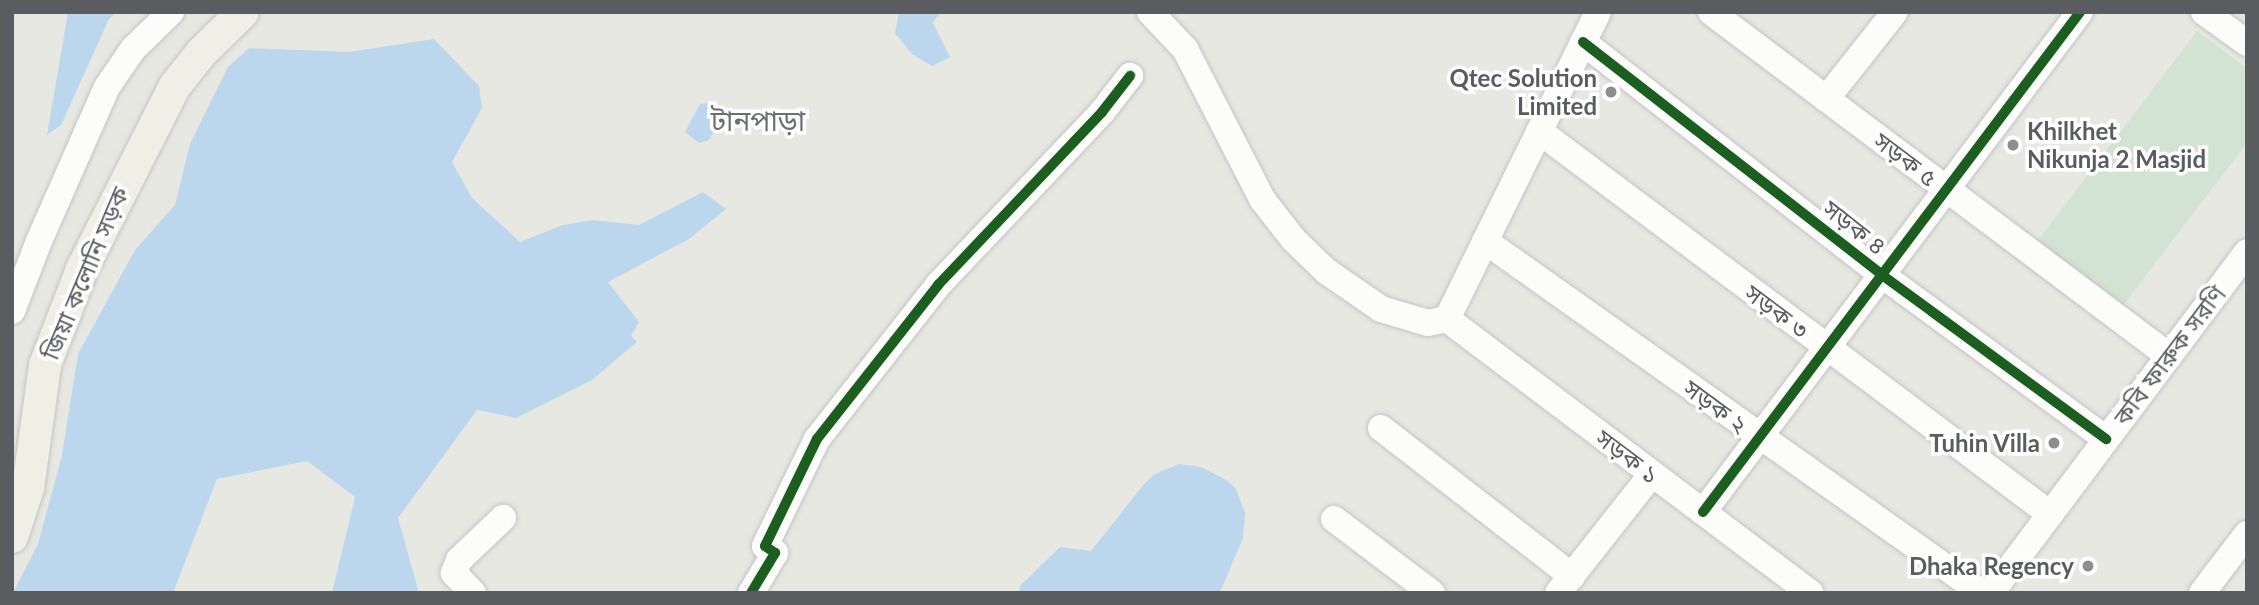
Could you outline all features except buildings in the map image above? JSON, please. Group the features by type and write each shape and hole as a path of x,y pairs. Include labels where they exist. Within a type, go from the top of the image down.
{"main road":[{"path":"12,495 34,355 55,295 154,86 201,31 222,12"},
{"name":"জিয়া কলোনি সড়ক","path":"12,537 28,488 45,365 82,269 175,86 202,52 243,12"}],"street":[{"path":"12,311 39,241 107,87 133,49 172,12"},
{"path":"1150,12 1185,49 1262,199 1293,239 1326,271 1381,309 1428,323 1447,319 1598,12"},
{"name":"সড়ক ৫","path":"1711,12 2169,356"},
{"path":"1703,512 2080,12"},
{"path":"2204,12 2247,43"},
{"path":"1826,99 1891,14"},
{"name":"সড়ক ৪","path":"1583,42 1882,275 2106,439"},
{"path":"751,593 775,553 765,546 817,439 938,285 1102,112 1130,76"},
{"name":"সড়ক ৩","path":"1539,131 2050,514"},
{"name":"সড়ক ২","path":"1485,241 1982,593"},
{"name":"কবি ফারুক সরণি","path":"1991,593 2247,252"},
{"name":"সড়ক ১","path":"1447,319 1810,593"},
{"path":"1381,428 1565,584 1652,474"},
{"path":"473,593 454,573 459,560 503,518"},
{"path":"1334,520 1432,593"},
{"path":"2202,593 2247,534"}],"green space":[{"path":"2197,31 2247,68 2247,143 2121,308 2036,243"}],"water":[{"path":"68,12 117,12 109,19 61,125 47,135"},
{"path":"899,12 940,12 933,23 950,57 932,66 912,54 895,33"},
{"path":"434,39 479,86 482,108 452,162 472,198 520,242 563,225 593,220 639,225 703,192 726,209 689,239 608,282 639,322 631,336 637,342 592,380 516,418 477,410 398,518 419,593 332,593 355,497 307,461 217,479 173,593 13,593 38,544 62,455 78,354 135,250 175,205 190,144 228,67 249,48 349,52"},
{"path":"707,103 720,109 723,116 709,140 699,143 685,132 700,104"},
{"path":"1179,464 1201,467 1228,481 1236,489 1245,513 1243,538 1221,590 1216,593 1019,593 1020,586 1060,547 1091,551 1144,484 1155,474"}],"cycle path":[{"path":"1703,512 2080,12"},
{"path":"1583,42 1882,275 2106,439"},
{"path":"751,593 775,553 765,546 817,439 938,285 1102,112 1130,76"}],"place":[{"name":"Qtec Solution Limited","path":"1611,92"},
{"name":"Khilkhet Nikunja 2 Masjid","path":"2013,145"},
{"name":"Tuhin Villa","path":"2054,443"},
{"name":"Dhaka Regency","path":"2088,566"}],"district":[{"name":"টানপাড়া","path":"758,120"}]}
